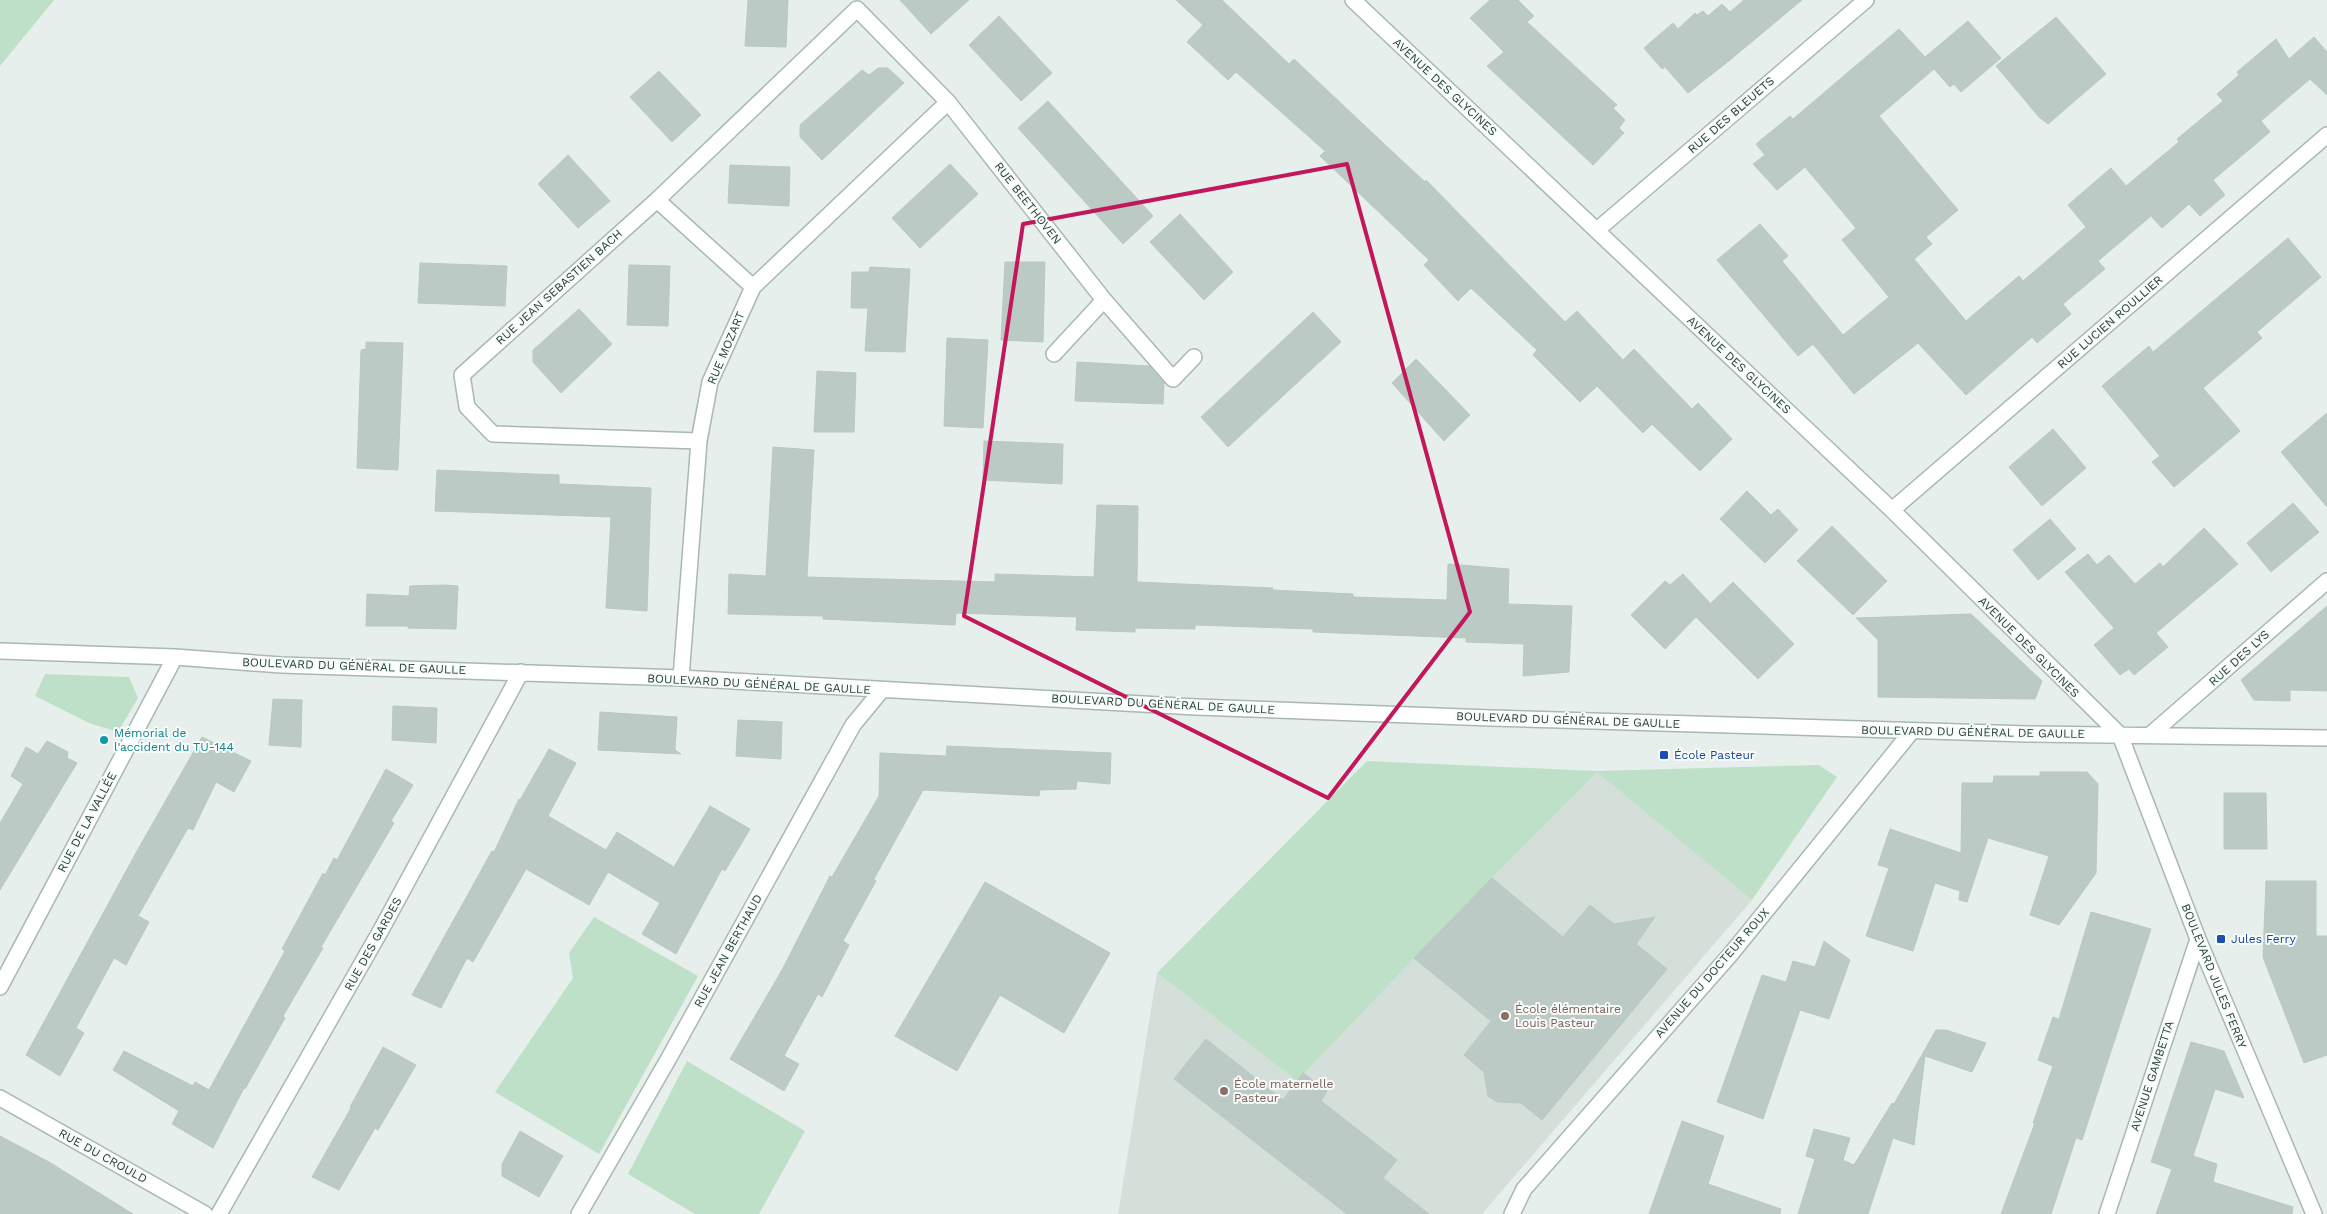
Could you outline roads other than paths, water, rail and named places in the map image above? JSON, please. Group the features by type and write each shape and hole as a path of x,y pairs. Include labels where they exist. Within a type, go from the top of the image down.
{"street":[{"name":"AVENUE DES GLYCINES","path":"1353,0 1892,510 2120,735"},
{"name":"RUE DES BLEUETS","path":"1597,230 1866,0"},
{"name":"RUE BEETHOVEN","path":"857,9 948,102 1104,300 1173,379 1194,357"},
{"name":"RUE JEAN SEBASTIEN BACH","path":"699,441 493,434 467,407 462,375 657,200 857,9"},
{"name":"RUE MOZART","path":"681,678 699,441 710,382 753,287 948,102"},
{"name":"RUE LUCIEN ROULLIER","path":"1892,510 2327,134"},
{"path":"657,200 753,287"},
{"path":"1054,354 1104,300"},
{"name":"RUE DES LYS","path":"2150,735 2327,581"},
{"name":"BOULEVARD DU GÉNÉRAL DE GAULLE","path":"0,652 175,657 281,665 681,678 881,691 1204,707 1912,731 2327,738"},
{"name":"RUE DE LA VALLÉE","path":"0,987 175,657"},
{"name":"RUE DES GARDES","path":"219,1214 382,930 521,672"},
{"name":"RUE JEAN BERTHAUD","path":"579,1214 669,1058 853,725 881,691"},
{"name":"AVENUE DU DOCTEUR ROUX","path":"1512,1214 1524,1189 1730,955 1912,731"},
{"name":"BOULEVARD JULES FERRY","path":"2120,735 2198,939 2314,1214"},
{"name":"AVENUE GAMBETTA","path":"2107,1214 2198,939"},
{"name":"RUE DU CROULD","path":"0,1098 205,1214"}],"place":[{"name":"Mémorial de l'accident du TU-144","path":"104,740"},
{"name":"École Pasteur","path":"1664,755"},
{"name":"Jules Ferry","path":"2221,939"},
{"name":"École élémentaire Louis Pasteur","path":"1505,1016"},
{"name":"École maternelle Pasteur","path":"1224,1091"}]}
